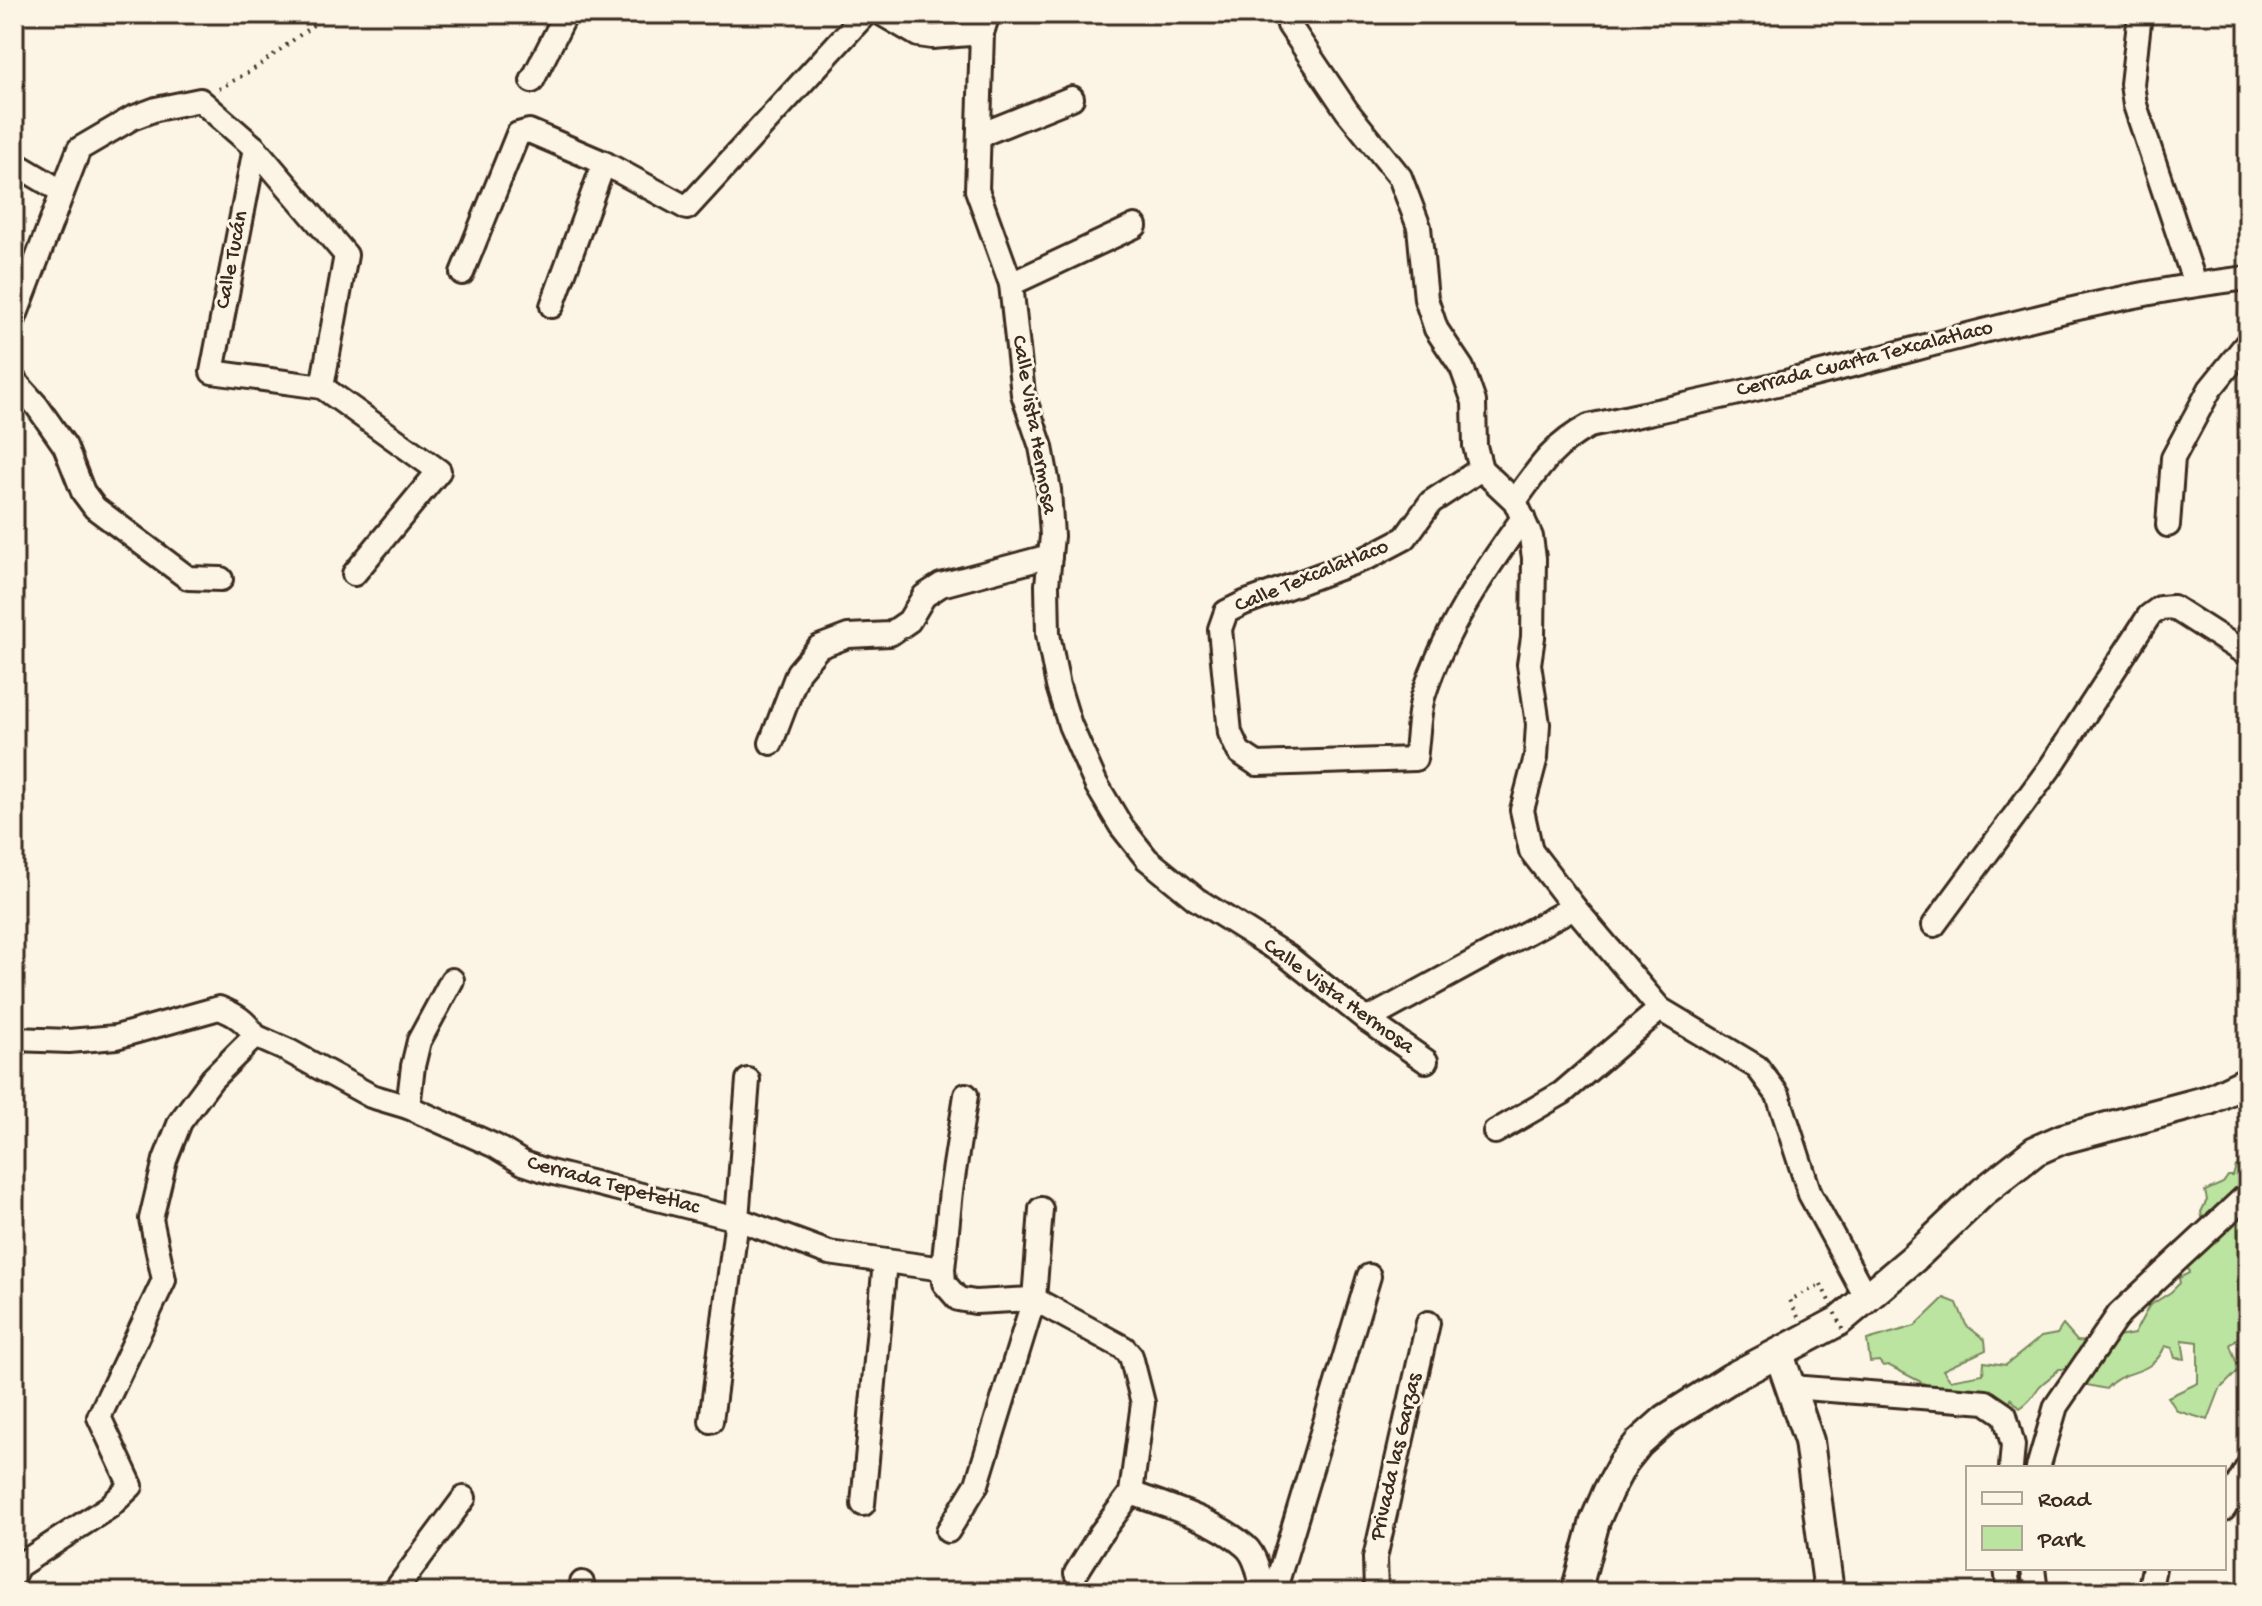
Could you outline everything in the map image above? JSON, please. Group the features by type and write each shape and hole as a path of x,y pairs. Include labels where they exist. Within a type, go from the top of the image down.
{"main road":[{"path":"1576,1592 1595,1521 1608,1491 1623,1463 1639,1443 1666,1419 1699,1397 1839,1321 1925,1248 1983,1192 2035,1151 2062,1139 2209,1100 2248,1081"},
{"path":"1779,1354 1809,1441 1829,1592"}],"street":[{"path":"532,81 566,14"},
{"path":"462,273 518,134 529,131 604,163 687,208 865,14"},
{"path":"882,14 918,35 932,37 985,23"},
{"path":"1287,14 1289,25 1347,111 1400,177 1419,227 1426,299 1436,329 1462,368 1474,402 1475,446 1481,469 1519,510 1531,537 1534,558 1533,637 1529,664 1538,724 1536,757 1522,810 1531,851 1660,1009 1757,1067 1778,1095 1810,1194 1867,1299"},
{"path":"2140,14 2132,84 2135,105 2195,284"},
{"name":"Calle Vista Hermosa","path":"985,23 977,190 1011,284 1023,394 1041,447 1049,490 1052,536 1047,585 1048,634 1058,686 1070,725 1096,784 1121,826 1147,859 1196,899 1287,956 1367,1020 1426,1061"},
{"path":"980,135 1072,98"},
{"path":"14,319 79,149 132,118 156,109 200,100 255,148 346,255 322,387 439,471 354,574"},
{"name":"Calle Tucán","path":"255,148 212,372 322,387"},
{"path":"14,163 61,191"},
{"path":"552,306 604,163"},
{"path":"1011,284 1135,226"},
{"name":"Cerrada Cuarta Texcalatlaco","path":"1519,510 1548,455 1567,438 1589,426 1784,383 2021,321 2195,284 2248,278"},
{"path":"2168,525 2173,458 2210,389 2248,342"},
{"path":"14,380 65,446 83,492 95,508 188,578 221,579"},
{"name":"Calle Texcalatlaco","path":"1481,469 1431,502 1405,538 1369,557 1226,612 1220,629 1230,733 1239,752 1257,764 1415,759 1423,698 1455,621 1519,510"},
{"path":"771,743 798,672 819,647 848,636 890,634 909,621 924,596 941,585 1050,556"},
{"path":"1934,925 2052,765 2149,616 2160,608 2173,607 2248,655"},
{"path":"1367,1020 1574,907"},
{"path":"408,1107 419,1041 452,980"},
{"name":"Cerrada Tepetetlac","path":"14,1039 69,1041 116,1037 219,1008 235,1014 255,1036 371,1096 408,1107 495,1146 523,1163 737,1219 829,1253 943,1269"},
{"path":"1495,1132 1562,1093 1660,1009"},
{"path":"14,1574 18,1566 109,1507 131,1486 99,1417 164,1280 151,1219 165,1160 180,1122 212,1079 255,1036"},
{"path":"711,1421 737,1219 748,1080"},
{"path":"966,1095 943,1269 944,1283 958,1299 975,1302 1034,1299 1124,1348 1131,1356 1143,1403 1131,1493 1076,1573"},
{"path":"2039,1466 2056,1406 2119,1314 2248,1194"},
{"path":"948,1531 977,1484 1034,1299 1041,1209"},
{"path":"863,1504 885,1261"},
{"path":"1274,1592 1369,1276"},
{"name":"Privada las Garzas","path":"1376,1592 1375,1558 1428,1323"},
{"path":"1791,1387 1986,1402 2005,1415 2013,1445 2011,1466"},
{"path":"2226,1505 2248,1466"},
{"path":"1131,1493 1201,1520 1247,1548 1262,1579 1262,1592"},
{"path":"394,1592 464,1498"},
{"path":"2006,1570 2009,1592"},
{"path":"2033,1570 2036,1592"},
{"path":"2149,1592 2154,1570"}],"path":[{"path":"200,100 257,67 328,14"},
{"path":"1790,1300 1821,1284 1846,1337"}],"green space":[{"path":"2236,1166 2248,1167 2248,1328 2230,1345 2239,1370 2220,1389 2208,1420 2177,1411 2168,1397 2198,1383 2198,1342 2182,1340 2185,1359 2175,1358 2172,1348 2165,1346 2152,1364 2120,1378 2106,1389 2087,1385 2086,1377 2072,1369 2059,1369 2020,1408 2011,1399 2006,1417 1958,1401 1888,1365 1883,1366 1879,1361 1870,1362 1867,1340 1915,1326 1944,1298 1957,1303 1966,1325 1985,1340 1986,1350 1943,1370 1950,1380 1983,1374 1984,1362 2006,1365 2041,1337 2057,1334 2063,1325 2077,1341 2089,1342 2134,1334 2149,1306 2171,1292 2180,1283 2179,1278 2189,1273 2187,1263 2205,1231 2201,1212 2207,1200 2205,1191 2233,1176"}]}
